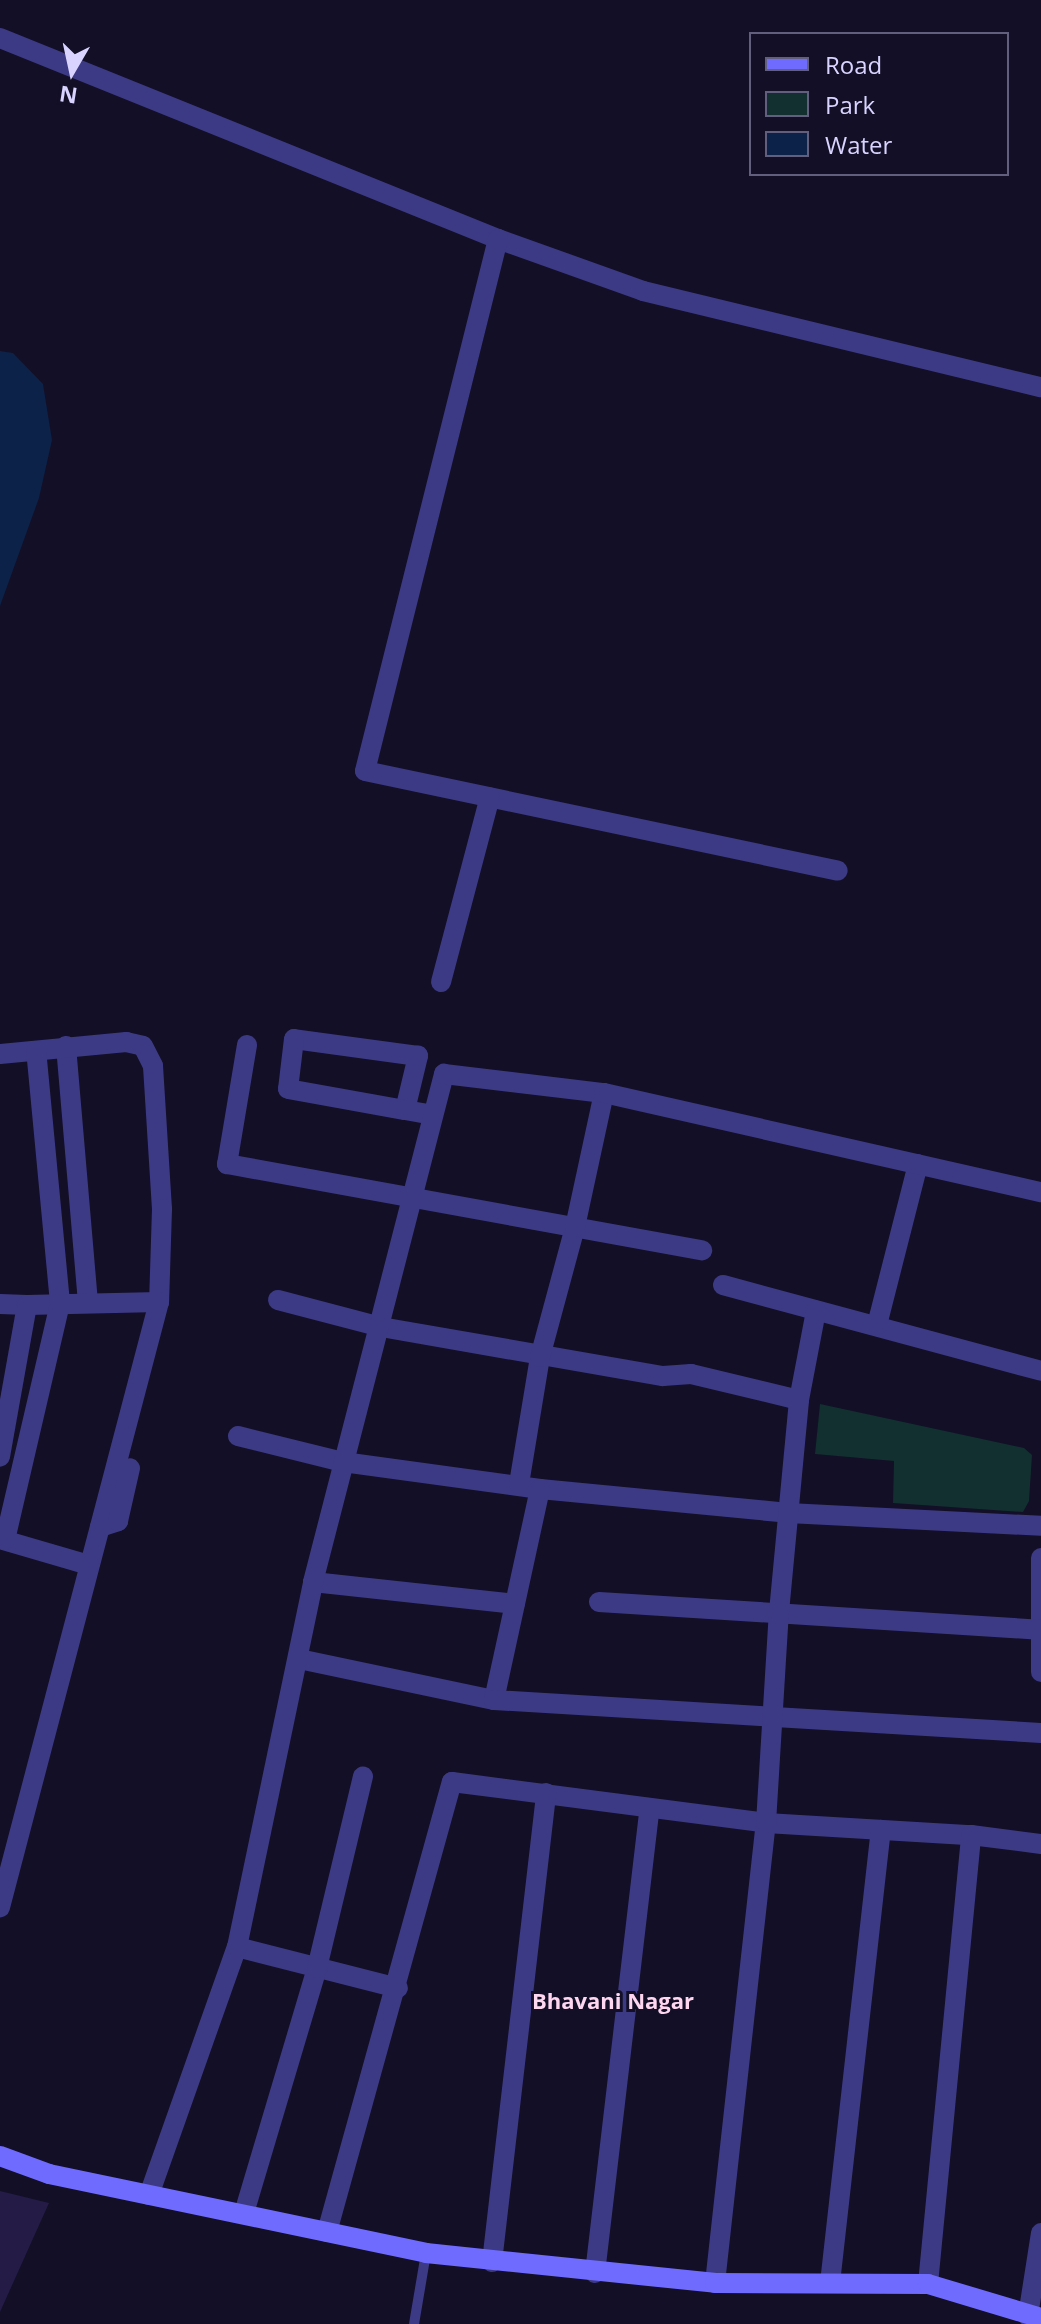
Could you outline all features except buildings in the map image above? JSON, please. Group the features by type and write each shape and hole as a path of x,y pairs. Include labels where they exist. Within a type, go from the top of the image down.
{"street":[{"path":"0,38 498,239 643,291 1041,387"},
{"path":"498,239 365,771 838,871"},
{"path":"441,982 490,797"},
{"path":"405,1110 418,1056 294,1039 288,1089 405,1110 433,1115"},
{"path":"0,1054 126,1042 143,1046 153,1066 162,1209 159,1302 100,1527 10,1832 0,1907"},
{"path":"247,1045 227,1164 702,1250"},
{"path":"66,1046 88,1301"},
{"path":"36,1051 60,1303 3,1540 89,1565"},
{"path":"149,2195 237,1947 313,1582 444,1074 604,1093 1041,1192"},
{"path":"519,1484 540,1357 575,1227 604,1093"},
{"path":"877,1325 918,1164"},
{"path":"723,1285 1041,1371"},
{"path":"278,1300 381,1327 663,1376 691,1374 799,1400"},
{"path":"0,1304 159,1302"},
{"path":"0,1457 27,1305"},
{"path":"715,2283 766,1823 779,1612 799,1400 816,1311"},
{"path":"238,1436 343,1462 540,1489 788,1513 1041,1526"},
{"path":"100,1527 111,1526 118,1521 133,1456"},
{"path":"494,1700 540,1489"},
{"path":"1041,1558 1041,1672"},
{"path":"313,1582 515,1604"},
{"path":"599,1602 1039,1630"},
{"path":"299,1659 494,1700 1041,1733"},
{"path":"244,2213 317,1968 363,1776"},
{"path":"327,2232 398,1988 452,1782 766,1823 971,1835 1041,1844"},
{"path":"492,2262 546,1793"},
{"path":"595,2273 650,1808"},
{"path":"830,2283 881,1830"},
{"path":"928,2284 971,1835"},
{"path":"237,1947 398,1988"},
{"path":"0,2156 49,2174 426,2253 595,2273 715,2283 928,2284 1034,2317 1041,2233"}],"lane":[{"path":"414,2324 426,2253"}],"green space":[{"path":"820,1404 1024,1448 1032,1455 1029,1501 1023,1512 893,1503 894,1461 815,1454"}],"water":[{"path":"0,351 13,353 43,384 52,440 39,498 0,606"}],"district":[{"name":"Bhavani Nagar","path":"613,2001"}]}
